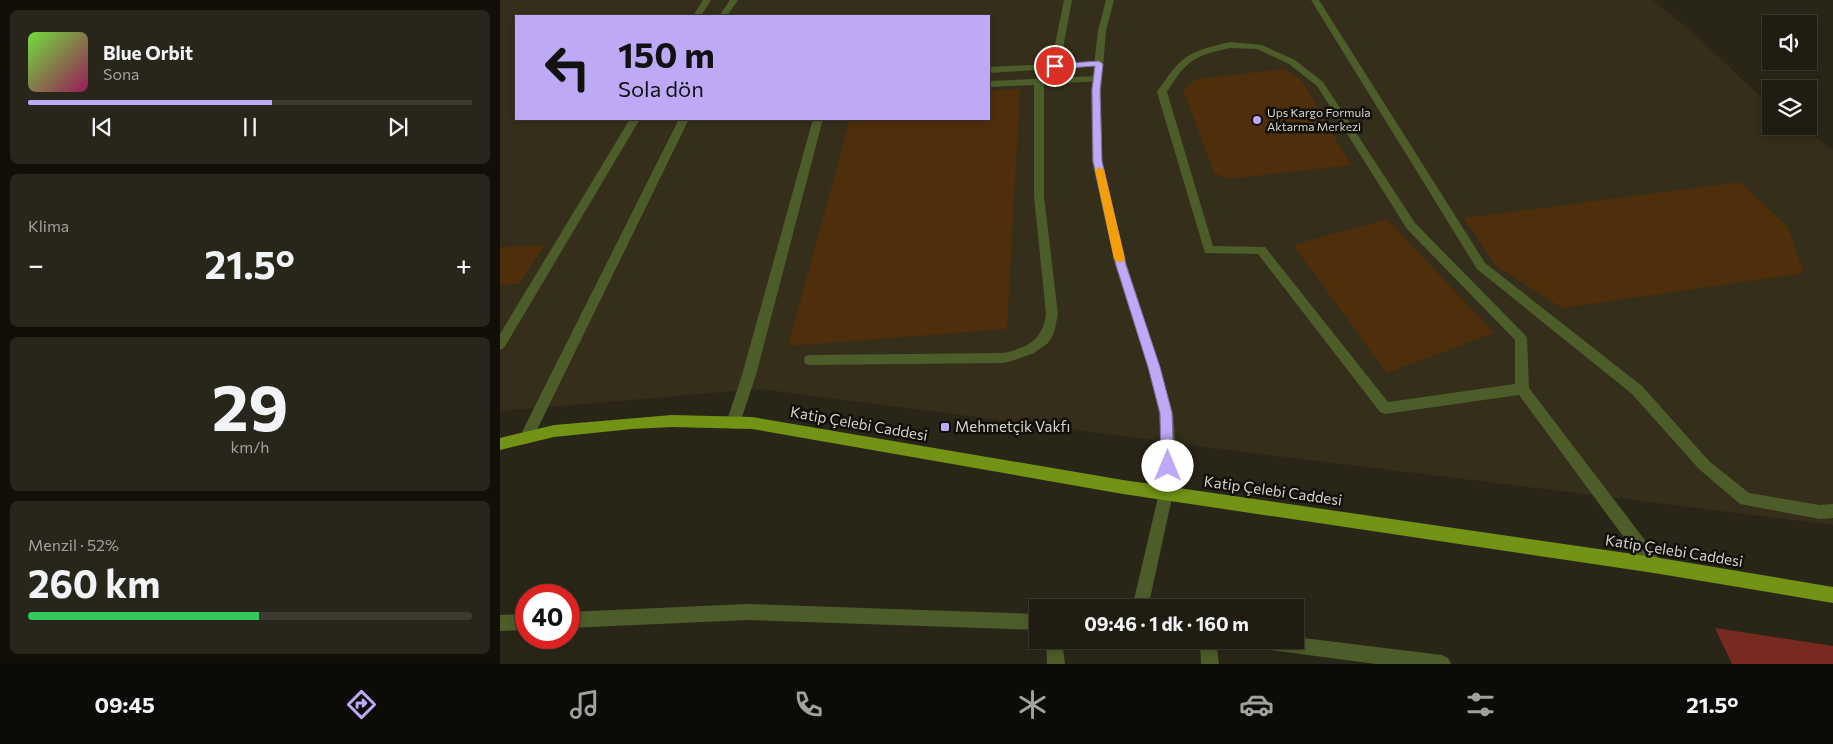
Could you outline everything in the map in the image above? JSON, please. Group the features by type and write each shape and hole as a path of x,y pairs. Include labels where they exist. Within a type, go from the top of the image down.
{"main road":[{"name":"Katip Çelebi Caddesi","path":"500,444 554,432 632,422 752,423 1166,494 1654,565 1833,594"}],"street":[{"path":"698,15 706,0"},
{"path":"724,15 734,0"},
{"path":"1055,66 1068,0"},
{"path":"1110,0 1102,31 1097,79 1097,161 1121,265 1154,367 1166,413 1169,453 1166,494 1142,599"},
{"path":"1315,0 1481,266 1637,390 1704,465 1745,499 1820,512 1833,511"},
{"path":"1522,389 1385,408 1261,250 1209,250 1162,92 1180,65 1202,51 1230,45 1259,47 1292,62 1320,84 1411,226 1521,338 1522,389 1654,565"},
{"path":"990,70 1099,64"},
{"path":"990,84 1097,79"},
{"path":"810,360 1003,358 1029,352 1048,335 1052,325 1052,314 1039,196 1040,82"},
{"path":"500,345 634,120"},
{"path":"526,438 684,120"},
{"path":"733,423 749,375 818,120"},
{"path":"580,620 746,612 1029,622"},
{"path":"500,623 515,622"},
{"path":"1304,646 1442,664"},
{"path":"1055,649 1056,664"},
{"path":"1209,649 1210,664"}],"shaded area":[{"path":"500,0 1652,0 1688,28 1762,98 1762,135 1811,135 1833,150 1833,525 760,389 500,411"},
{"path":"1715,628 1833,646 1833,664 1732,664"}],"building":[{"path":"1283,69 1301,79 1351,165 1228,179 1214,173 1183,89 1196,79"},
{"path":"1020,89 1007,329 788,346 850,120 990,120 990,91"},
{"path":"1740,182 1788,227 1804,273 1562,308 1495,265 1464,218"},
{"path":"1387,219 1494,333 1387,373 1293,245"},
{"path":"545,245 519,284 500,285 500,247"}],"slow traffic":[{"path":"1099,170 1120,259"}],"place":[{"name":"Ups Kargo Formula Aktarma Merkezi","path":"1257,120"},
{"name":"Mehmetçik Vakfı","path":"945,427"}],"route":[{"path":"1055,66 1099,64 1096,90 1097,161 1121,265 1154,367 1166,413 1168,466"}]}
